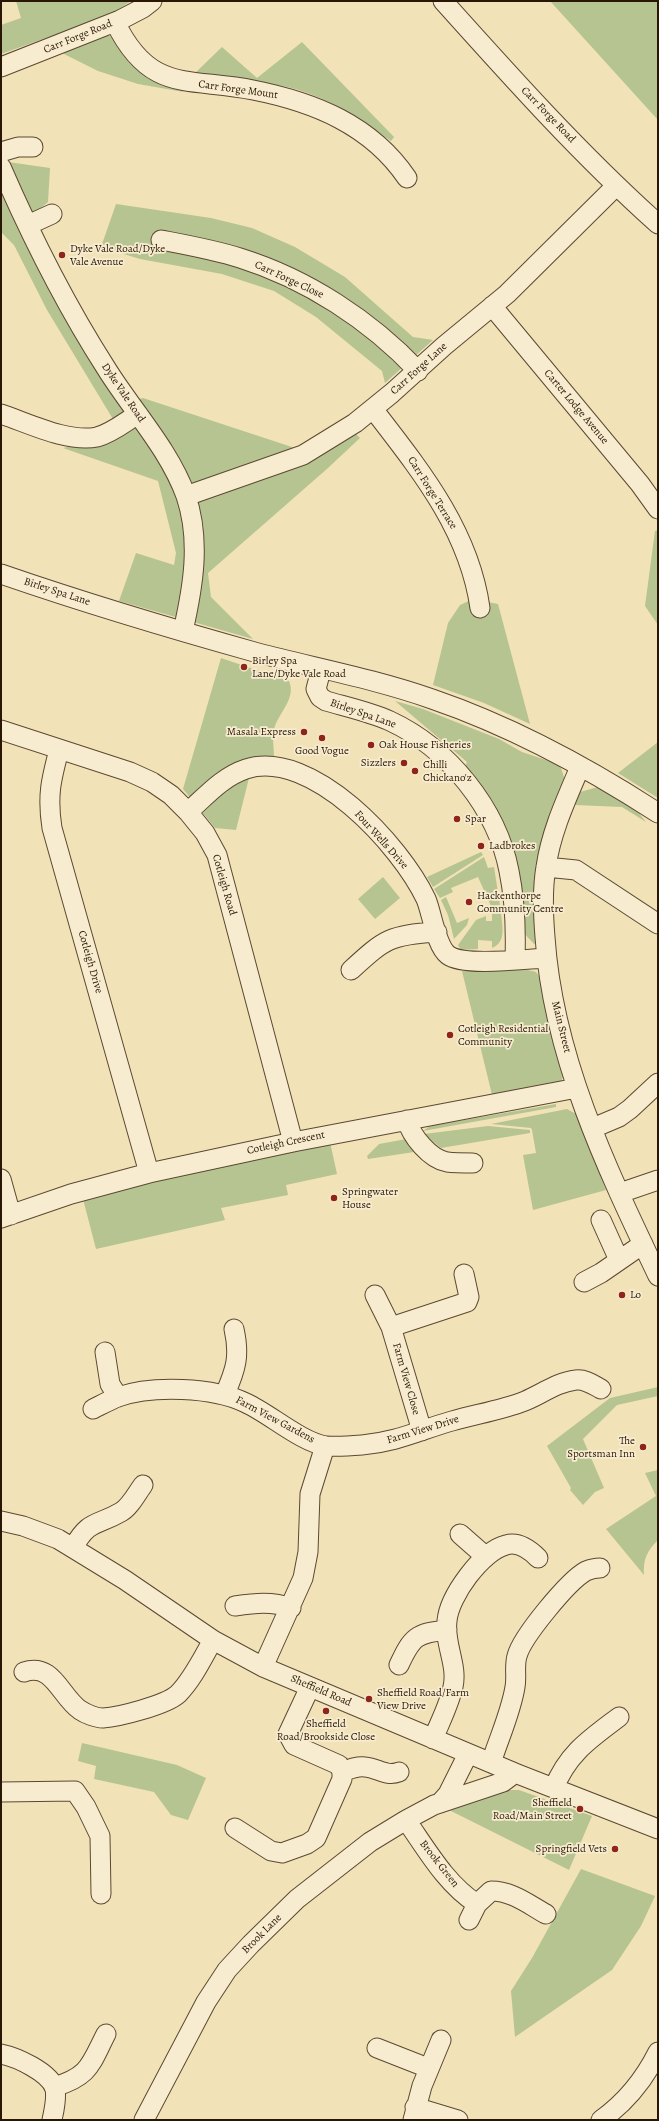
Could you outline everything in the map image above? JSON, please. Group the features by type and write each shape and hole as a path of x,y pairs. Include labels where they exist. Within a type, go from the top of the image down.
{"street":[{"name":"Carr Forge Road","path":"1,67 115,22 143,8 152,1"},
{"name":"Carr Forge Road","path":"443,1 540,109 616,186 658,224"},
{"name":"Carr Forge Mount","path":"115,22 127,45 136,55 159,73 171,79 184,82 251,89 284,96 312,105 339,117 369,136 396,161 407,178"},
{"path":"1,152 18,147 33,147"},
{"name":"Dyke Vale Road","path":"1,167 5,188 28,226 70,308 106,369 138,414 174,471 186,496 191,518 194,566 193,588 183,631"},
{"name":"Carr Forge Lane","path":"186,496 304,455 336,436 373,409 492,306 558,246 616,186"},
{"path":"28,226 52,214"},
{"name":"Carr Forge Close","path":"160,240 240,258 317,291 354,314 406,358 418,371"},
{"name":"Carter Lodge Avenue","path":"492,306 640,484 658,509"},
{"name":"Carr Forge Terrace","path":"373,409 413,460 453,523 468,557 480,608"},
{"path":"1,414 64,435 80,438 97,437 138,414"},
{"name":"Birley Spa Lane","path":"1,574 183,631 321,670 362,677 432,699 513,731 580,767 658,813"},
{"name":"Birley Spa Lane","path":"321,670 316,689 320,697 326,701 390,721 419,737 463,777 479,799 502,846 510,871 516,933 515,959"},
{"name":"Cotleigh Road","path":"1,730 130,772 152,782 171,795 188,812 205,833 217,855 293,1142"},
{"name":"Cotleigh Drive","path":"60,750 49,790 49,807 52,828 149,1173"},
{"name":"Four Wells Drive","path":"188,812 216,785 247,769 263,766 281,767 302,774 325,787 348,804 401,860 426,900 436,932 446,954 456,960 471,962 546,958"},
{"name":"Main Street","path":"580,767 554,832 546,867 543,891 546,958 552,993 577,1088 620,1193 658,1276"},
{"path":"546,867 576,870 658,924"},
{"path":"351,970 378,945 393,937 436,932"},
{"path":"593,1128 619,1116 630,1109 658,1083"},
{"name":"Cotleigh Crescent","path":"6,1216 71,1194 149,1173 293,1142 577,1088"},
{"path":"406,1120 410,1132 416,1140 431,1153 445,1162 472,1163"},
{"path":"1,1179 6,1216"},
{"path":"620,1193 658,1180"},
{"path":"601,1220 618,1260"},
{"path":"584,1282 601,1273 643,1244"},
{"path":"391,1327 466,1302 469,1297 464,1274"},
{"name":"Farm View Close","path":"375,1296 391,1327 422,1431"},
{"name":"Farm View Gardens","path":"225,1394 238,1358 234,1329"},
{"path":"105,1352 110,1384 118,1397"},
{"name":"Farm View Drive","path":"325,1446 344,1446 387,1442 526,1401 559,1384 570,1381 586,1380 600,1389"},
{"name":"Farm View Gardens","path":"93,1409 118,1397 137,1392 204,1391 225,1394 267,1414 312,1442 325,1446"},
{"path":"263,1667 291,1608 303,1578 308,1552 310,1494 325,1446"},
{"path":"73,1548 80,1536 93,1524 123,1511 143,1485"},
{"name":"Sheffield Road","path":"1,1521 42,1532 73,1548 125,1580 213,1640 263,1667 468,1754 658,1829"},
{"path":"460,1534 491,1552"},
{"path":"433,1739 453,1687 454,1669 449,1650 447,1630 449,1609 455,1596 491,1552 507,1544 517,1544 529,1549 538,1558"},
{"path":"491,1763 513,1698 516,1685 517,1655 521,1647 552,1603 574,1580 585,1572 594,1568 600,1568"},
{"path":"235,1606 259,1602 273,1603 291,1608"},
{"path":"398,1665 404,1653 419,1635 424,1632 447,1630"},
{"path":"24,1672 32,1669 43,1671 79,1709 89,1715 102,1718 153,1706 177,1695 185,1686 213,1640"},
{"path":"235,1828 271,1851 282,1853 307,1844 316,1838 342,1779 342,1772 339,1765 294,1745 288,1734 310,1687"},
{"path":"554,1788 558,1776 571,1756 584,1743 619,1717"},
{"name":"Brook Lane","path":"440,1803 448,1794 468,1754"},
{"path":"342,1772 356,1767 366,1767 393,1774 399,1772"},
{"name":"Brook Lane","path":"144,2120 206,2002 227,1970 250,1944 297,1899 364,1847 406,1820 440,1803 503,1782 515,1773"},
{"path":"1,1792 75,1791 86,1807 100,1836 101,1894"},
{"name":"Brook Green","path":"406,1820 454,1885 464,1896 473,1912 491,1891 501,1891 513,1895 546,1914"},
{"path":"54,2087 70,2082 83,2075 90,2066 106,2034"},
{"path":"441,2040 428,2068 414,2113 458,2120"},
{"path":"377,2048 428,2068"},
{"path":"603,2120 633,2089 658,2052"},
{"path":"1,2054 12,2056 39,2071 54,2087 56,2099 52,2120"}],"green space":[{"path":"16,1 131,1 110,15 1,54 1,25 21,18"},
{"path":"550,1 658,1 658,120"},
{"path":"107,35 117,39 133,63 184,92 138,84 98,71 60,52"},
{"path":"302,42 394,137 391,141 342,109 310,94 268,83 193,75 222,47 257,78"},
{"path":"1,161 50,168 48,202 20,225 121,404 143,398 295,448 355,433 360,438 208,573 211,597 253,639 119,601 136,553 174,565 176,553 158,481 63,448 122,434 47,310 14,245 1,232"},
{"path":"116,204 211,218 252,228 295,247 345,277 413,337 433,340 385,383 382,371 316,317 274,291 222,274 140,259 101,247"},
{"path":"658,530 658,625 645,606 655,531"},
{"path":"473,599 498,604 530,724 484,703 433,685 448,623 460,605"},
{"path":"221,658 289,681 291,688 289,700 274,730 274,756 254,758 236,830 215,828 183,789"},
{"path":"395,701 423,709 499,739 522,752 555,763 561,768 565,780 544,838 536,869 535,901 539,942 534,944 522,931 465,766 467,762"},
{"path":"658,742 658,798 618,773"},
{"path":"598,787 634,807 646,822 622,807 575,805 580,792"},
{"path":"481,852 483,855 433,887 427,877"},
{"path":"484,857 488,868 494,867 500,905 491,906 478,877 451,888 453,892 440,898 434,889"},
{"path":"383,877 400,898 375,919 358,899"},
{"path":"446,897 457,923 469,918 467,925 454,939 448,915 441,900"},
{"path":"492,913 501,913 503,928 500,942 492,948 492,941 478,940 478,949 461,950 458,945 476,920 486,916 486,921 492,921"},
{"path":"528,970 536,972 542,980 564,1074 561,1082 493,1099 462,971"},
{"path":"556,1104 556,1107 423,1131 430,1126"},
{"path":"567,1109 576,1114 606,1190 533,1210 523,1155 536,1153 532,1130 531,1128 491,1124"},
{"path":"488,1126 530,1130 530,1133 441,1148 424,1134"},
{"path":"412,1138 414,1152 368,1159 367,1156 379,1144"},
{"path":"330,1142 337,1174 286,1185 288,1195 221,1208 225,1220 96,1249 83,1199 174,1175"},
{"path":"658,1387 658,1396 617,1405 583,1439 604,1488 595,1492 583,1505 570,1490 571,1488 547,1446 610,1398"},
{"path":"658,1470 658,1540 646,1556 644,1575 606,1529 656,1496 645,1473"},
{"path":"82,1743 177,1765 206,1778 188,1820 171,1815 154,1792 94,1779 96,1766 78,1761"},
{"path":"508,1790 519,1790 592,1816 569,1870 449,1810"},
{"path":"581,1869 655,1896 641,1926 612,1970 515,2037 511,1991 532,1958"}],"place":[{"name":"Dyke Vale Road/Dyke Vale Avenue","path":"62,255"},
{"name":"Birley Spa Lane/Dyke Vale Road","path":"244,667"},
{"name":"Masala Express","path":"304,732"},
{"name":"Good Vogue","path":"322,738"},
{"name":"Oak House Fisheries","path":"371,745"},
{"name":"Sizzlers","path":"404,763"},
{"name":"Chilli Chickano'z","path":"415,771"},
{"name":"Spar","path":"457,819"},
{"name":"Ladbrokes","path":"481,846"},
{"name":"Hackenthorpe Community Centre","path":"469,902"},
{"name":"Cotleigh Residential Community","path":"450,1035"},
{"name":"Springwater House","path":"334,1198"},
{"name":"Lo","path":"622,1295"},
{"name":"The Sportsman Inn","path":"643,1447"},
{"name":"Sheffield Road/Farm View Drive","path":"369,1699"},
{"name":"Sheffield Road/Brookside Close","path":"326,1711"},
{"name":"Sheffield Road/Main Street","path":"580,1809"},
{"name":"Springfield Vets","path":"615,1849"}]}
